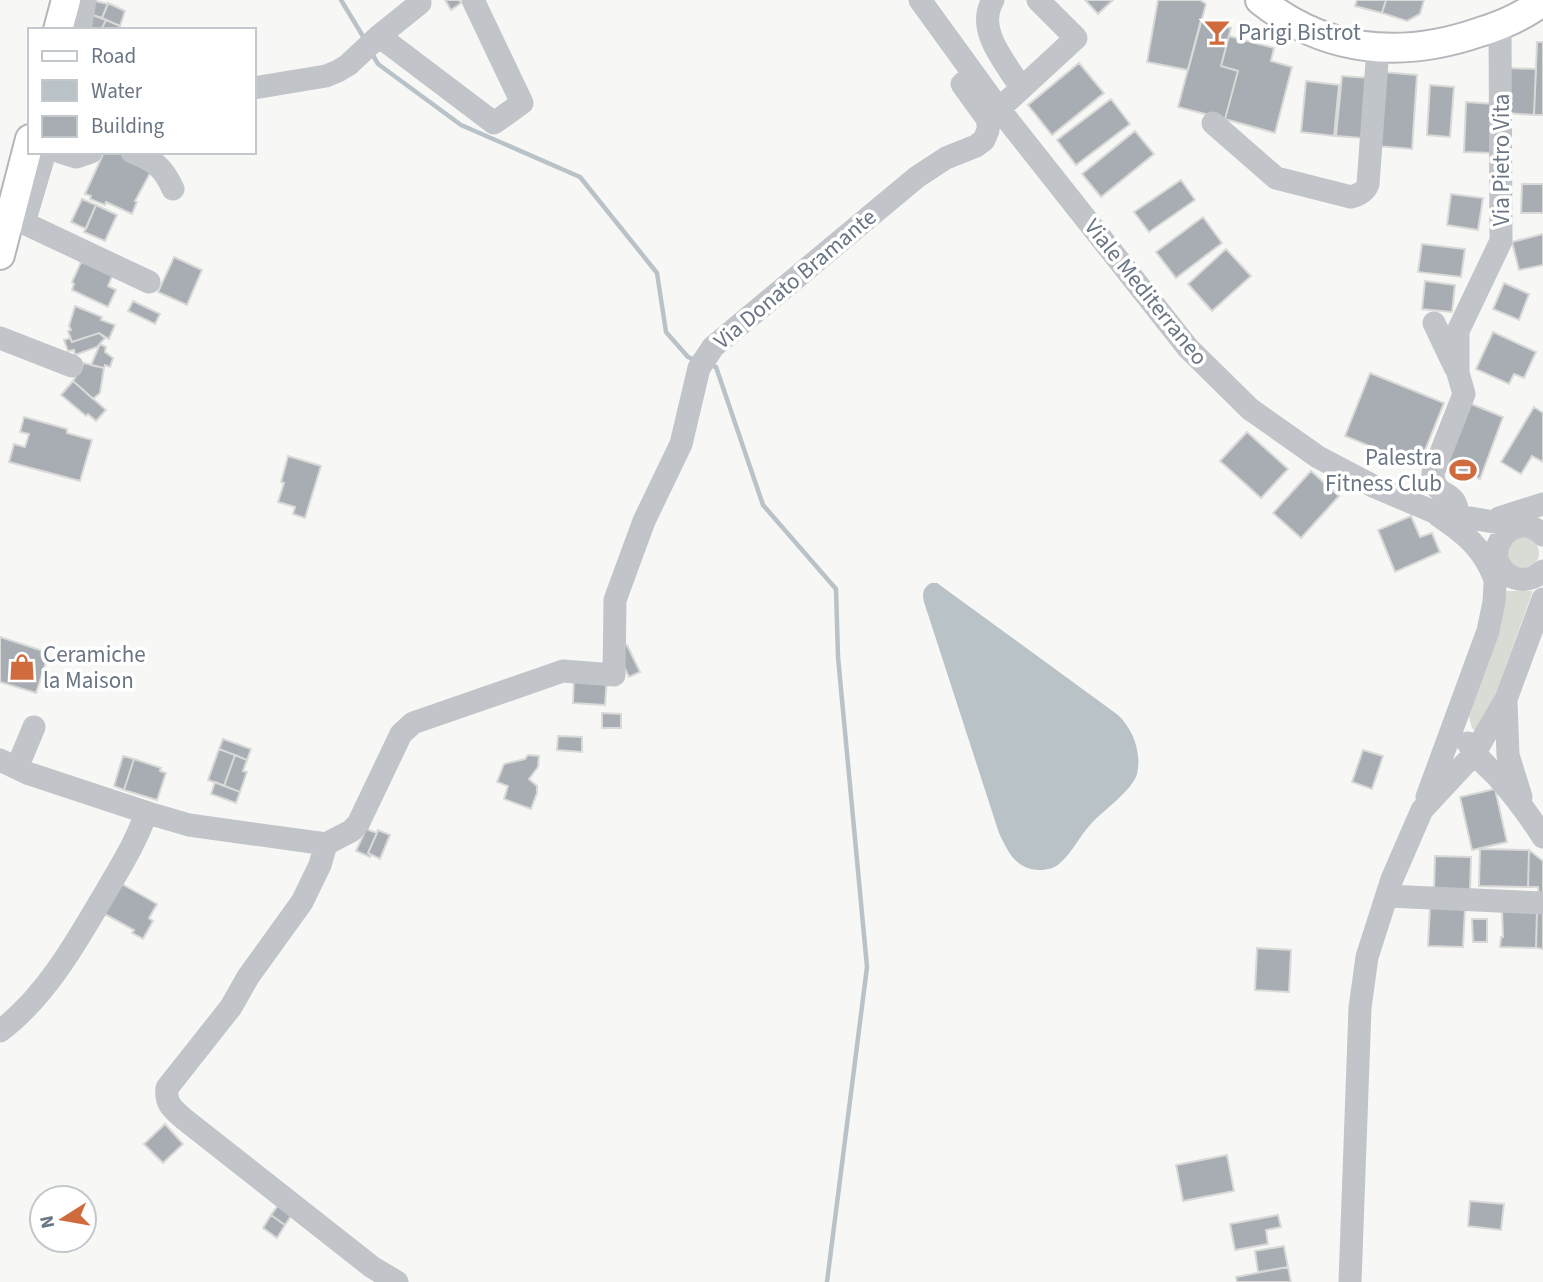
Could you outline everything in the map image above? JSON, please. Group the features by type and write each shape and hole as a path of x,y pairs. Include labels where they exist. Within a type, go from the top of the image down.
{"main road":[{"path":"59,28 66,0"},
{"path":"1260,0 1310,31 1346,43 1378,48 1428,46 1500,26 1543,1"},
{"path":"1500,26 1526,0"},
{"path":"0,255 17,221 28,152"}],"street":[{"path":"80,28 85,0"},
{"path":"379,36 494,123 522,103 472,0"},
{"name":"Viale Mediterraneo","path":"920,0 999,108 1188,348 1250,409 1318,457 1375,487 1434,512 1532,525"},
{"path":"993,0 987,18 989,35 1021,88"},
{"path":"999,108 1076,38 1038,0"},
{"path":"256,88 326,76 338,71 420,3"},
{"name":"Via Pietro Vita","path":"1457,517 1458,506 1454,498 1438,490 1433,483 1433,473 1464,394 1458,373 1458,331 1501,241 1500,26"},
{"path":"1213,123 1276,178 1351,197 1357,195 1366,189 1368,184 1378,48"},
{"name":"Via Donato Bramante","path":"326,844 339,839 358,824 401,734 413,723 563,671 614,675 615,600 644,521 681,443 699,368 705,357 713,347 917,177 946,158 984,140 988,120 962,84 974,74"},
{"path":"44,154 17,221 149,282"},
{"path":"66,154 76,157 85,154"},
{"path":"137,154 164,171 173,188"},
{"path":"1434,323 1458,373"},
{"path":"0,338 72,366"},
{"path":"1488,520 1543,504"},
{"name":"Viale Mediterraneo","path":"1434,512 1471,539 1497,569"},
{"path":"1350,1282 1363,982 1367,957 1387,895 1422,810 1488,631 1497,569 1496,548 1504,534 1532,525"},
{"path":"1497,569 1523,580 1531,579 1543,571"},
{"path":"1422,810 1474,754 1506,699 1543,599"},
{"path":"1506,699 1508,755 1526,810"},
{"path":"1459,713 1474,754 1526,810 1543,837"},
{"path":"34,727 8,764 146,813 190,825 326,844 320,865 302,902 248,977 231,1007 167,1088 166,1097 168,1105 184,1119 372,1267 397,1282"},
{"path":"1446,783 1467,776 1497,776"},
{"path":"0,1031 13,1021 42,989 79,938 138,837 146,813"},
{"path":"1387,895 1543,903"}],"shaded area":[{"path":"1523,537 1534,542 1539,553 1534,564 1523,569 1512,564 1507,553 1512,542"},
{"path":"1506,591 1533,591 1493,701 1476,732 1472,728 1467,709"}],"water":[{"path":"931,583 937,583 1118,715 1132,734 1138,758 1134,780 1090,825 1058,865 1043,870 1025,867 1014,859 999,833 924,602 924,591"}],"building":[{"path":"91,0 108,4 102,18 90,14"},
{"path":"445,0 459,0 461,3 451,10"},
{"path":"1085,0 1113,0 1098,14"},
{"path":"1158,0 1200,0 1206,4 1188,70 1147,62"},
{"path":"1357,0 1386,0 1382,13 1355,6"},
{"path":"1386,0 1424,0 1420,14 1407,21 1382,13"},
{"path":"108,3 125,11 120,26 102,18"},
{"path":"90,14 106,20 102,28 88,28"},
{"path":"106,20 120,26 119,28 102,28"},
{"path":"1201,20 1231,28 1221,66 1238,71 1225,119 1178,107"},
{"path":"1229,36 1274,48 1271,61 1292,67 1275,133 1225,119 1238,71 1221,66"},
{"path":"1537,42 1543,42 1543,115 1534,115"},
{"path":"1079,63 1104,93 1052,135 1028,105"},
{"path":"1509,68 1536,69 1534,115 1507,113"},
{"path":"1382,72 1417,75 1412,149 1377,146"},
{"path":"1342,76 1369,78 1363,138 1336,136"},
{"path":"1306,81 1339,85 1334,136 1301,132"},
{"path":"1430,85 1454,87 1450,137 1427,135"},
{"path":"1111,99 1130,124 1076,165 1057,140"},
{"path":"1466,102 1494,104 1491,153 1464,152"},
{"path":"1135,131 1154,154 1101,197 1082,174"},
{"path":"103,154 128,154 153,168 135,201 137,202 132,214 106,202 105,205 90,199 91,196 85,194"},
{"path":"1181,180 1195,200 1149,232 1134,212"},
{"path":"1522,184 1543,184 1543,213 1521,213"},
{"path":"1451,194 1483,198 1478,230 1447,225"},
{"path":"82,199 96,205 86,229 71,222"},
{"path":"96,205 117,215 105,241 84,232"},
{"path":"1203,217 1222,243 1176,278 1156,252"},
{"path":"1543,234 1543,265 1519,270 1512,242"},
{"path":"1422,244 1465,249 1461,277 1418,272"},
{"path":"1226,249 1251,276 1212,311 1188,284"},
{"path":"174,257 202,270 187,305 158,292"},
{"path":"81,262 114,272 108,286 116,290 108,307 72,290 72,282"},
{"path":"1425,281 1455,285 1452,312 1422,309"},
{"path":"1504,283 1529,294 1519,320 1493,309"},
{"path":"133,301 160,314 155,324 128,311"},
{"path":"75,306 115,325 109,339 99,333 72,342 68,331 71,330 69,326"},
{"path":"1493,332 1536,352 1524,378 1514,374 1509,384 1476,369"},
{"path":"99,333 105,338 97,347 75,355 74,350 68,351 64,340 70,338 72,342"},
{"path":"100,344 106,347 105,352 113,358 110,367 91,365"},
{"path":"84,363 104,368 100,393 93,399 73,381"},
{"path":"1370,373 1444,403 1419,465 1394,455 1393,458 1380,450 1379,453 1371,449 1372,447 1345,436"},
{"path":"73,381 106,410 96,421 61,395"},
{"path":"1469,403 1503,417 1480,479 1445,466"},
{"path":"1534,407 1543,413 1543,462 1532,456 1521,474 1501,462"},
{"path":"24,417 67,429 67,433 92,440 80,481 9,462 14,444 25,447 29,434 20,432"},
{"path":"1247,432 1288,469 1261,498 1220,461"},
{"path":"288,456 321,466 305,518 293,514 295,507 278,502"},
{"path":"1311,471 1339,496 1301,538 1273,513"},
{"path":"1411,516 1420,537 1432,533 1440,552 1395,572 1378,530"},
{"name":"Ceramiche la Maison","path":"0,637 49,653 36,693 0,682"},
{"path":"627,645 640,672 629,677 616,650"},
{"path":"574,676 607,678 605,705 573,703"},
{"path":"602,713 621,714 621,728 602,728"},
{"path":"558,736 582,737 582,752 557,750"},
{"path":"223,739 251,749 247,760 219,749"},
{"path":"219,749 235,755 224,786 208,780"},
{"path":"1363,750 1383,756 1372,789 1352,782"},
{"path":"235,755 247,760 243,771 247,772 240,792 224,786"},
{"path":"528,755 539,756 538,767 529,779 537,786 531,809 504,799 508,786 497,782 504,764 525,759"},
{"path":"123,756 134,759 124,790 114,786"},
{"path":"134,759 161,768 160,771 166,773 157,800 124,790"},
{"path":"215,782 240,792 236,803 211,794"},
{"path":"1495,789 1507,842 1472,850 1460,797"},
{"path":"366,829 377,833 368,853 370,857 356,851"},
{"path":"378,830 390,835 380,859 368,853"},
{"path":"1480,849 1529,850 1528,887 1479,886"},
{"path":"1529,850 1543,861 1543,897 1539,897 1538,887 1528,887"},
{"path":"1435,856 1471,857 1470,892 1434,891"},
{"path":"120,883 157,904 149,918 153,921 143,939 132,933 134,930 103,913"},
{"path":"1430,907 1465,909 1463,947 1428,946"},
{"path":"1502,909 1537,910 1536,948 1500,947 1503,937"},
{"path":"1537,910 1543,910 1543,949 1536,948"},
{"path":"1472,919 1487,919 1487,942 1473,942"},
{"path":"1257,948 1291,950 1289,992 1255,990"},
{"path":"165,1124 183,1144 163,1163 144,1144"},
{"path":"1227,1155 1234,1191 1183,1201 1176,1165"},
{"path":"1470,1201 1504,1204 1501,1230 1468,1226"},
{"path":"279,1204 293,1213 285,1225 271,1215"},
{"path":"271,1215 285,1225 277,1238 263,1228"},
{"path":"1278,1215 1281,1227 1266,1230 1268,1244 1235,1250 1230,1224"},
{"path":"1284,1246 1288,1267 1258,1272 1255,1251"},
{"path":"1288,1267 1291,1282 1237,1282 1236,1277"}],"waterway":[{"path":"341,0 364,38"},
{"path":"371,52 378,64 461,125 580,177 657,273 666,332 688,357 695,360"},
{"path":"710,365 716,367 763,505 836,589 838,657 867,967 827,1282"}],"place":[{"name":"Parigi Bistrot","path":"1217,32"},
{"name":"Palestra Fitness Club","path":"1463,470"},
{"name":"Ceramiche la Maison","path":"22,667"}]}
